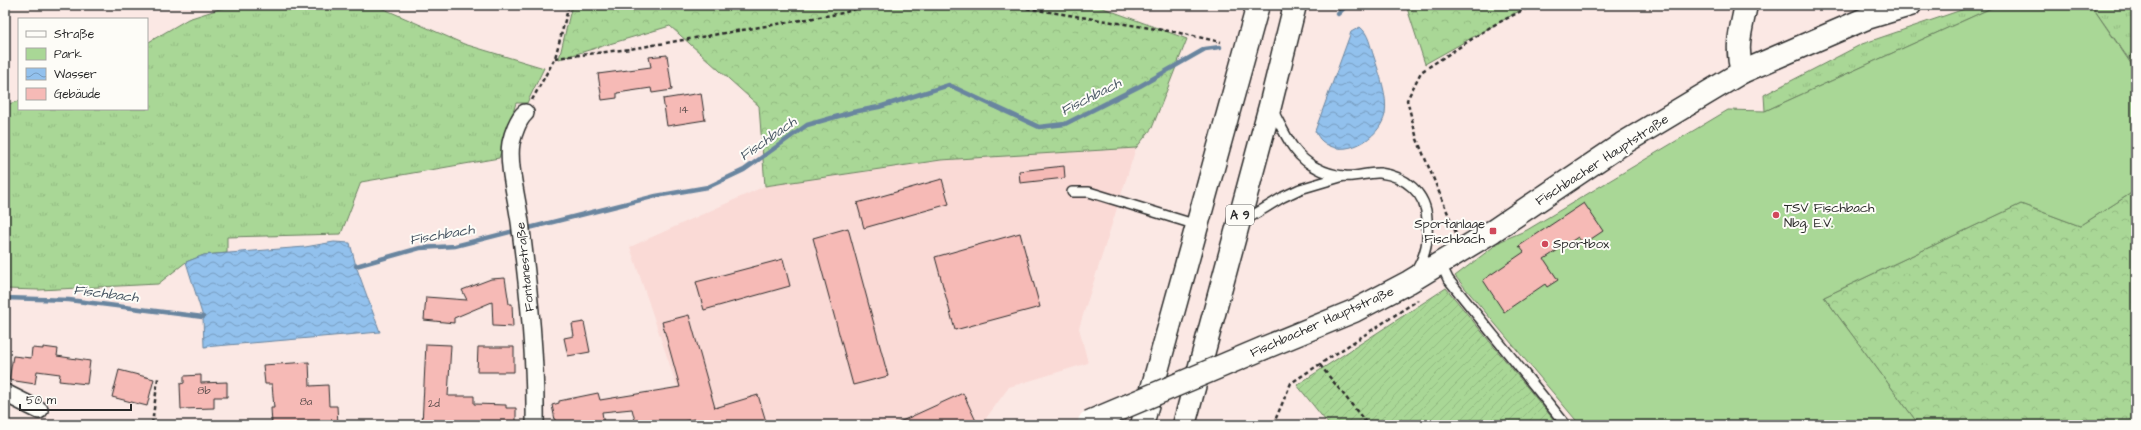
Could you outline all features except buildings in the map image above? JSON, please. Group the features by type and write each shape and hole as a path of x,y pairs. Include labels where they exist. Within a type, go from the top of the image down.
{"main road":[{"path":"1142,425 1258,5"},
{"name":"A 9","path":"1184,425 1270,106 1295,5"},
{"path":"1742,72 1738,57 1738,44 1746,5"},
{"name":"Fischbacher Hauptstraße","path":"1085,423 1354,311 1416,289 1440,264 1622,144 1742,72 1867,18 1910,5"}],"street":[{"name":"Fontanestraße","path":"525,113 521,117 511,143 512,169 521,230 530,321 535,398 535,425"},
{"path":"5,393 39,410"}],"lane":[{"path":"1270,106 1292,146 1302,159 1317,169 1344,176"},
{"path":"1237,225 1289,194 1344,176 1378,173 1395,176 1411,186 1420,194 1427,209 1428,238 1426,254 1416,289"},
{"path":"1072,192 1090,192 1197,225"},
{"path":"1440,264 1448,279 1566,425"}],"path":[{"path":"525,113 555,58 569,5"},
{"path":"555,58 630,49 844,13 868,5"},
{"path":"1006,5 1175,32 1221,42"},
{"path":"1338,10 1341,5"},
{"path":"1463,250 1417,139 1407,100 1420,72 1492,26 1533,5"},
{"path":"1273,425 1291,383 1320,366 1416,289"},
{"path":"1320,366 1368,425"},
{"path":"152,424 158,378"}],"shaded area":[{"path":"1136,148 1079,328 1088,363 1009,387 981,425 690,425 630,247 765,186 941,160"}],"green space":[{"path":"232,5 375,5 464,44 544,68 527,103 516,103 499,158 361,182 341,234 227,237 227,253 204,255 186,262 158,284 39,290 5,289 5,105 18,101 18,110 148,110 148,42 188,19"},
{"path":"572,5 1095,5 1187,39 1152,128 1136,148 941,160 765,186 759,106 670,26 559,59"},
{"path":"1406,5 1530,5 1425,64"},
{"path":"1976,5 1998,5 1765,111 1764,95 1862,44"},
{"name":"TSV Fischbach Nbg, E.V.","path":"1998,5 2091,5 2136,71 2136,190 2080,226 2021,204 1824,297 1919,425 1580,425 1455,276 1501,241 1527,230 1728,110 1765,111"},
{"path":"2091,5 2136,5 2136,53 2128,58"},
{"path":"2136,53 2136,71 2128,58"},
{"path":"2136,190 2136,425 1919,425 1824,297 2021,204 2080,226"},
{"path":"1446,288 1558,425 1329,425 1297,385"}],"water":[{"path":"1360,27 1367,37 1380,77 1384,92 1386,107 1385,114 1382,123 1368,139 1360,144 1340,148 1331,146 1322,141 1315,131 1351,32"},
{"path":"334,242 350,243 356,266 380,332 204,347 203,317 186,262 204,255 305,247"}],"waterway":[{"name":"Fischbach","path":"1338,14 1347,5"},
{"name":"Fischbach","path":"525,229 656,196 708,187 744,170 807,125 853,112 879,107 949,85 1039,127 1065,124 1140,86 1205,49 1220,47"},
{"name":"Fischbach","path":"356,266 420,248 455,246 518,230"},
{"name":"Fischbach","path":"5,298 69,300 203,317"}],"place":[{"name":"TSV Fischbach Nbg, E.V.","path":"1776,215"},
{"name":"Sportanlage Fischbach","path":"1493,231"},
{"name":"Sportbox","path":"1545,244"}]}
